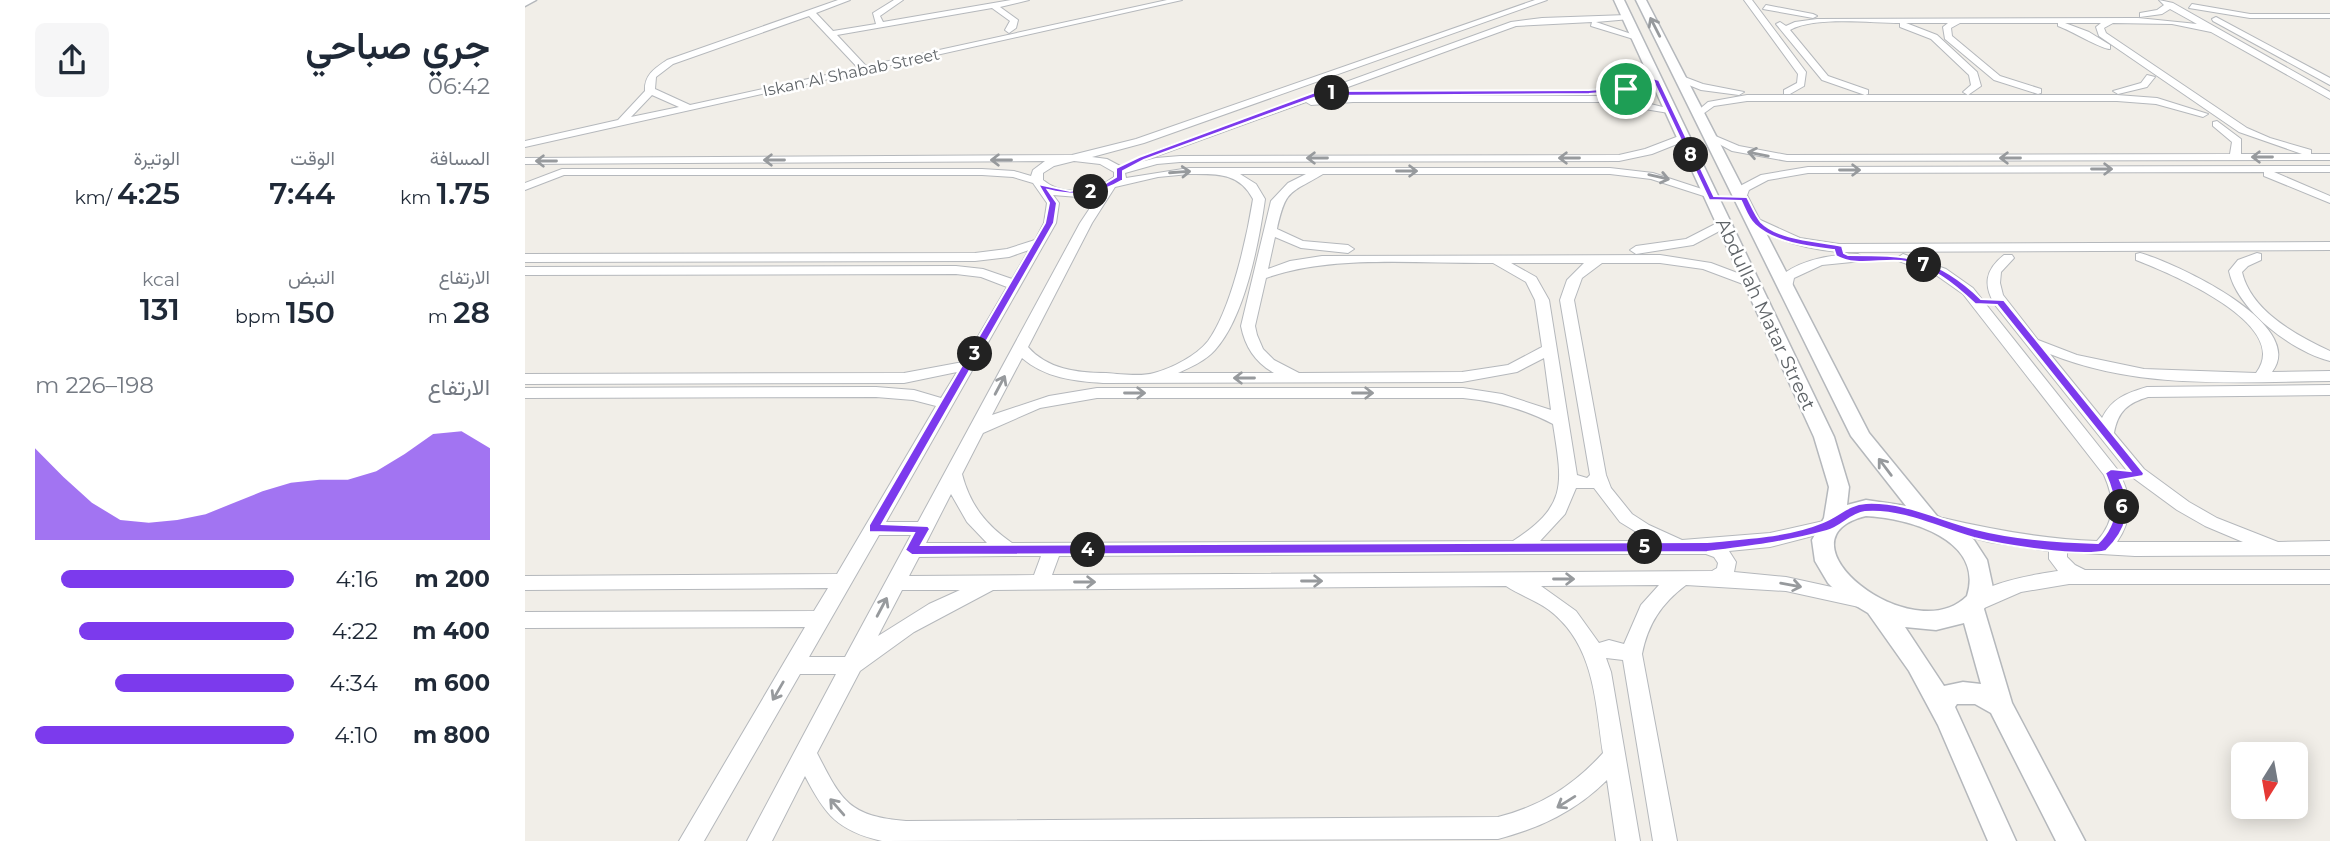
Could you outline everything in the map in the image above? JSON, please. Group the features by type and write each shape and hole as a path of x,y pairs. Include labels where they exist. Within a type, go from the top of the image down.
{"street":[{"path":"525,3 531,0"},
{"path":"690,108 650,91 648,84 651,77 677,59 846,0"},
{"path":"878,22 878,12 899,0"},
{"path":"831,34 878,22 926,18 1025,0"},
{"name":"Iskan Al Shabab Street","path":"525,144 690,108 1009,30 1145,0"},
{"name":"Iskan Al Shabab Street","path":"525,134 1178,0"},
{"path":"691,841 1040,242 1049,223 1053,203 1039,183 1037,172 1042,167 1140,141 1543,0"},
{"name":"Abdullah Matar Street","path":"1619,0 1824,437 1839,487 1831,522"},
{"name":"Abdullah Matar Street","path":"1641,0 1756,222 1861,436 1929,520"},
{"path":"1748,0 1803,74 1801,84 1787,92"},
{"path":"2166,3 2188,4 2267,18 2330,20"},
{"path":"1763,4 1815,18 1883,21 1978,18 2111,20 2141,18 2159,12 2166,3"},
{"path":"2166,3 2330,96"},
{"path":"1763,4 1819,74 1842,86 1865,92"},
{"path":"2188,4 2330,82"},
{"path":"995,6 1014,20 1009,30"},
{"path":"812,14 861,66"},
{"path":"525,172 982,172 1014,174 1059,192 1080,193 1115,178 1153,153 1514,24 1542,19 1627,17"},
{"path":"1784,30 1815,18 2141,18 2213,30"},
{"path":"2237,31 2241,24 2267,18 2330,20"},
{"path":"1575,20 1637,39"},
{"path":"1948,37 1947,27 1959,20"},
{"path":"2038,20 2086,33 2226,129 2237,141 2238,147 2233,158"},
{"path":"2102,34 2100,27 2111,20"},
{"path":"1883,21 1906,26 1934,37 1974,74 1976,86 1967,94"},
{"path":"2086,33 2102,34 2243,130 2283,146 2330,157"},
{"path":"1934,37 1948,37 1990,74 2018,87 2044,92"},
{"path":"1645,57 1671,58"},
{"path":"1382,71 1378,80 1386,88 1402,93"},
{"path":"1803,74 1819,74"},
{"path":"1974,74 1990,74"},
{"path":"1682,79 1714,90 1745,95 2125,94 2144,85 2150,77"},
{"path":"1318,93 1373,96 1602,95 1656,80"},
{"path":"621,123 650,91"},
{"path":"1700,113 1711,104 1745,95 1787,92 2044,92 2125,94 2203,114"},
{"path":"1288,105 1402,93 1602,95 1671,112"},
{"path":"2226,129 2243,130"},
{"path":"758,841 1091,213 1115,178 1226,165 1619,158 1648,152 1683,138"},
{"path":"1713,138 1744,151 1787,158 2330,157"},
{"path":"525,162 1072,158 1103,161 1115,178"},
{"path":"1619,158 1628,165 1623,172"},
{"path":"1787,158 1787,164 1796,170"},
{"path":"2044,158 2057,169"},
{"path":"1226,165 1323,171 1623,172 1668,179 1711,197 1743,197 1744,188 1753,182 1796,170 2330,169"},
{"path":"1151,378 1196,358 1212,346 1226,326 1259,199 1252,186 1226,165"},
{"path":"2249,169 2294,183 2330,200"},
{"path":"1305,378 1286,373 1259,355 1252,344 1248,326 1276,207 1285,190 1323,171"},
{"path":"525,187 563,172"},
{"path":"1258,207 1276,207"},
{"path":"1756,222 1793,241 1842,253 1902,258 2330,257"},
{"path":"1270,231 1301,244 1340,254 1600,259 1641,254 1689,242 1723,224"},
{"path":"525,258 968,258 1009,253 1040,242"},
{"path":"1787,284 1788,277 1805,265 1842,253 2330,246"},
{"path":"1259,276 1340,254 1641,254 1691,262 1751,283"},
{"path":"2140,257 2184,274 2219,294 2265,337 2272,348 2273,359 2270,369 2260,376"},
{"path":"2257,257 2243,263 2235,271 2235,282 2243,294 2291,337 2330,357"},
{"path":"1902,258 1941,272 1957,281 1979,302 2111,473 2119,490 2122,506 2120,522 2113,536 2101,548"},
{"path":"2008,258 2000,263 1992,277 2000,302 2138,473 2183,506 2211,522 2275,548"},
{"path":"1492,259 1531,280 1542,300 1569,476 1564,502 1556,515 1546,527 1516,548"},
{"path":"1600,259 1572,281 1567,300 1598,475 1612,505 1626,518 1654,535 1687,547"},
{"path":"525,271 956,270 983,273 1014,285"},
{"path":"2219,294 2243,294"},
{"path":"1542,300 1553,295 1567,300"},
{"path":"1979,302 2000,302"},
{"path":"1226,326 1236,329 1248,326"},
{"path":"2265,337 2284,340 2291,337"},
{"path":"2033,343 2094,366 2157,376 2330,376"},
{"path":"1020,347 1027,358 1040,366 1077,377 1305,378 1463,385 1515,401 1561,422"},
{"path":"976,430 1021,407 1072,395 1463,385 1512,369 1551,348"},
{"path":"525,379 904,378 969,365"},
{"path":"2157,376 2159,384 2169,390"},
{"path":"1097,393 1094,387 1103,378"},
{"path":"2106,433 2108,417 2115,405 2129,397 2169,390 2330,390"},
{"path":"525,393 876,392 914,395 945,404"},
{"path":"525,406 555,393"},
{"path":"1824,437 1842,444 1851,444 1861,436"},
{"path":"953,473 964,507 975,523 1009,550"},
{"path":"2111,473 2124,476 2138,473"},
{"path":"1569,476 1583,484 1595,481 1598,475"},
{"path":"912,550 1707,547 1770,540 1831,522 1849,511 1866,508 1886,508 1977,534 2061,547 2330,548"},
{"path":"1929,520 1952,533 1970,551 1980,570 1982,588 1973,605 1982,649 2000,705 2071,841"},
{"path":"1831,522 1822,539 1823,554 1830,570 1844,586 1869,604 1913,654 1942,707 2002,841"},
{"path":"873,528 923,529"},
{"path":"1707,547 1720,552 1727,562 1725,572 1715,578"},
{"path":"2061,547 2057,554 2062,565 2084,577"},
{"path":"1040,583 1052,550"},
{"path":"894,583 1715,578 1786,584 1869,604 1897,615 1930,620 1959,615 1995,592 2021,584 2084,577 2330,577"},
{"path":"1665,841 1632,654 1636,630 1647,609 1662,592 1682,578"},
{"path":"1502,579 1532,589 1559,606 1581,627 1596,653 1628,841"},
{"path":"525,583 843,581"},
{"path":"793,665 851,666 936,609 995,583"},
{"path":"525,620 820,619"},
{"path":"1596,653 1609,648 1632,654"},
{"path":"1942,707 1949,695 1963,691 1982,694 2000,705"},
{"path":"805,752 836,808 848,820 880,836 1505,835 1575,797 1615,755"}],"route":[{"path":"1656,80 1711,198 1744,198 1756,222 1767,230 1793,241 1839,248 1837,252 1846,258 1902,258 1922,264 1957,281 1979,302 2000,302 2138,473 2124,476 2111,473 2119,490 2122,506 2120,522 2113,536 2101,548 2061,547 1977,534 1886,508 1849,511 1828,526 1770,540 1707,547 912,550 923,529 873,528 1040,242 1053,213 1053,203 1041,186 1069,193 1101,189 1120,178 1119,170 1142,159 1318,93 1589,92 1626,89 1656,80"}]}
